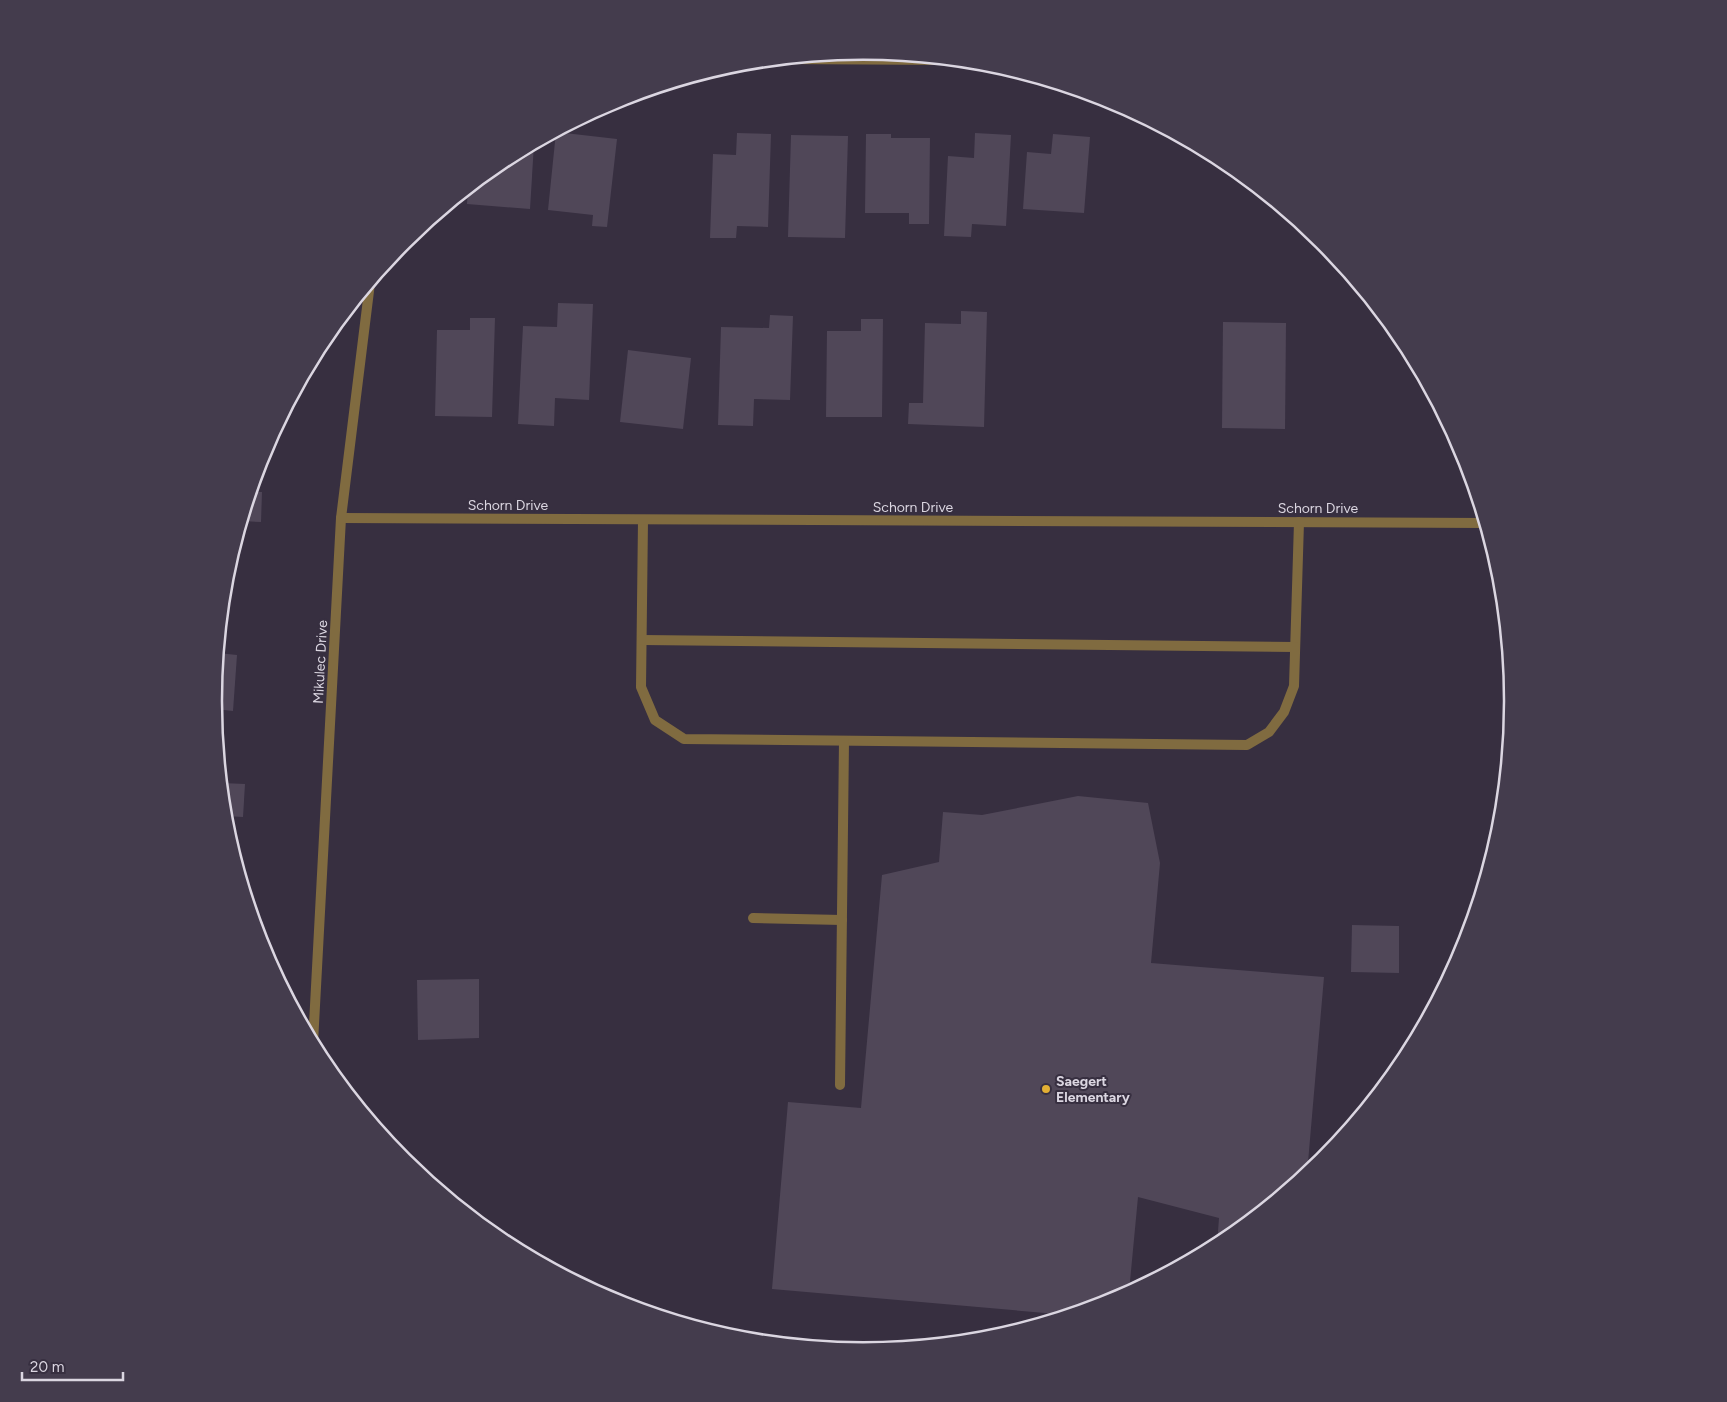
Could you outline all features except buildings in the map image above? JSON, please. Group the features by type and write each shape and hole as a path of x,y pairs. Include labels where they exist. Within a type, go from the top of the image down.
{"street":[{"name":"Mikulec Drive","path":"314,1030 341,518 369,294"},
{"name":"Schorn Drive","path":"341,518 1479,523"},
{"path":"643,520 641,688 655,720 684,739 1248,745 1269,732 1284,712 1294,686 1299,522"},
{"path":"642,640 1295,647"},
{"path":"840,1085 844,741"},
{"path":"752,918 842,920"}],"place":[{"name":"Saegert Elementary","path":"1046,1089"}]}
